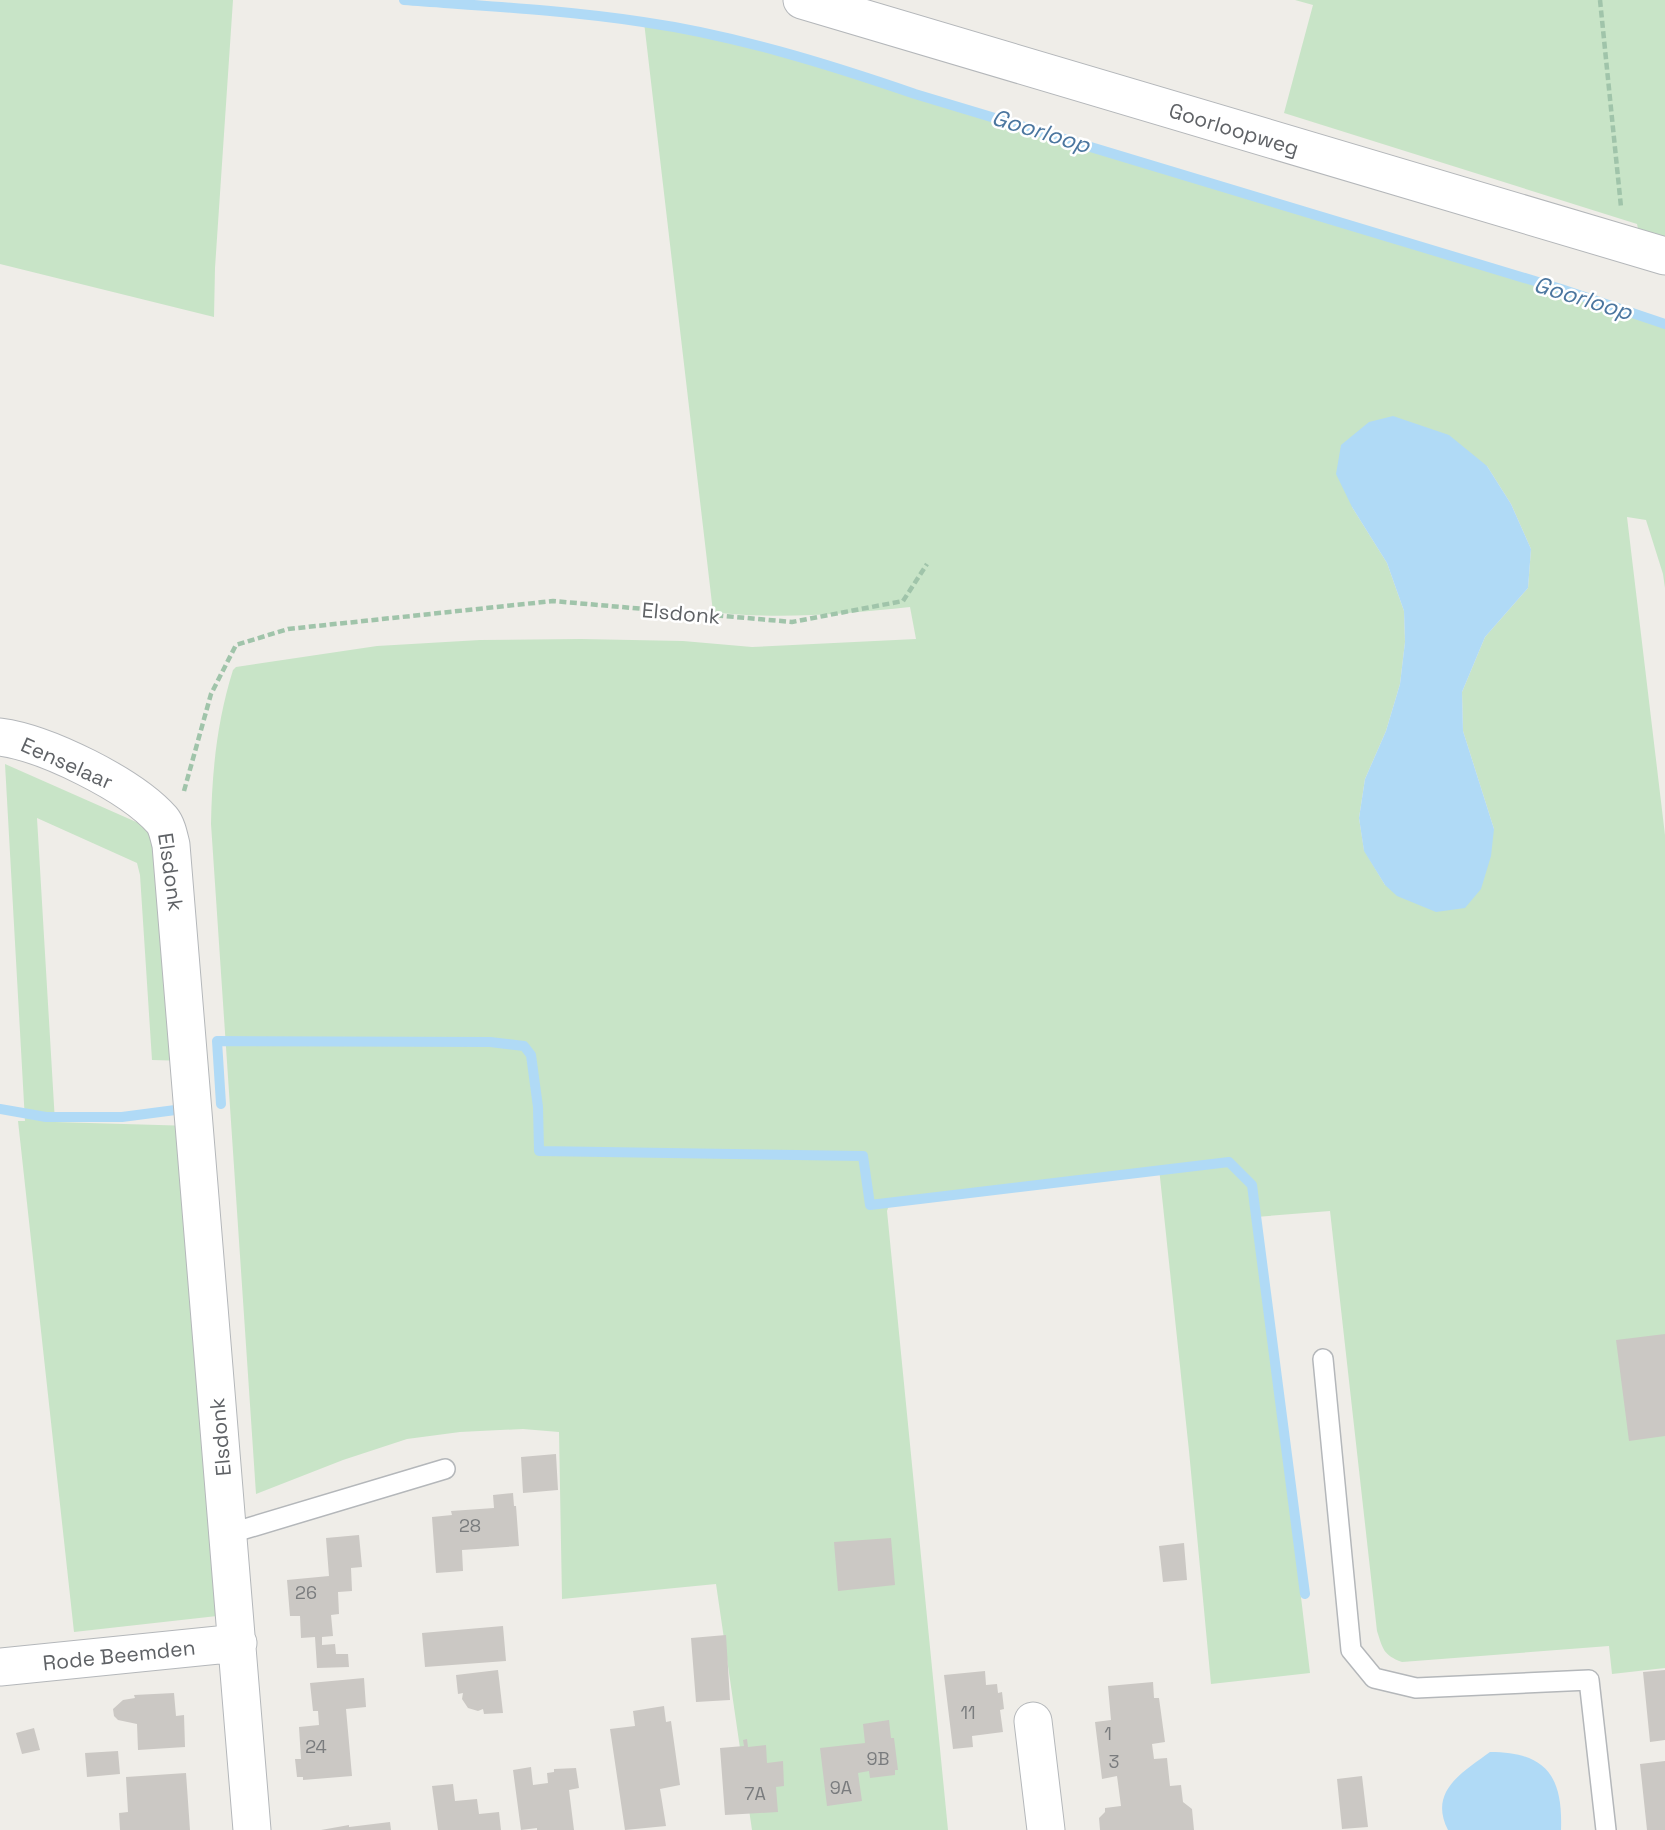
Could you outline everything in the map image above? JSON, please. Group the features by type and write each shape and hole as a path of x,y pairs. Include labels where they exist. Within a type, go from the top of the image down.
{"street":[{"name":"Goorloopweg","path":"802,0 1665,257"},
{"name":"Eenselaar","path":"0,737 19,739 110,778 164,822"},
{"name":"Elsdonk","path":"164,822 171,845 238,1643 251,1830"},
{"name":"Rode Beemden","path":"0,1667 238,1643"},
{"path":"1033,1721 1046,1830"}],"lane":[{"path":"1323,1359 1350,1650 1374,1678 1416,1688 1589,1680 1606,1830"},
{"path":"228,1534 445,1469"}],"path":[{"path":"1600,0 1604,62 1626,246"},
{"name":"Elsdonk","path":"164,822 181,800 211,694 236,645 288,629 553,601 792,622 903,601 927,564"}],"green space":[{"path":"0,0 233,0 214,317 0,264"},
{"path":"1295,0 1665,0 1665,247 1641,242 1637,224 1284,113 1313,5"},
{"path":"644,22 747,44 848,72 1561,289 1665,324 1665,588 1646,520 1627,517 1665,835 1665,1668 1612,1674 1609,1646 1402,1662 1385,1651 1377,1631 1330,1211 1256,1217 1310,1673 1211,1684 1159,1168 890,1202 887,1211 948,1830 752,1830 716,1584 562,1599 559,1432 523,1429 460,1432 407,1439 343,1460 256,1494 211,824 216,746 233,670 236,667 377,646 480,640 683,641 752,647 916,639 910,607 787,616 713,612","holes":["1487,466 1511,504 1531,549 1528,588 1485,637 1462,692 1463,731 1494,829 1385,885 1364,850 1359,818 1365,779 1386,731 1400,684 1405,642 1404,611 1387,563 1352,507"]},
{"path":"5,764 143,825 165,839 189,1061 152,1060 137,863 37,818 55,1122 193,1126 226,1615 74,1632 18,1121 25,1121"}],"water":[{"path":"1393,416 1449,435 1487,466 1511,504 1531,549 1528,588 1485,637 1462,692 1463,731 1494,829 1491,856 1481,889 1465,908 1436,912 1397,896 1385,885 1364,851 1359,818 1365,779 1386,731 1400,684 1405,642 1404,611 1387,563 1352,507 1336,474 1341,445 1369,422"},
{"path":"1490,1752 1525,1757 1538,1762 1547,1771 1559,1795 1561,1830 1448,1830 1442,1804 1445,1793 1460,1775"}],"building":[{"path":"1665,1334 1665,1436 1629,1441 1616,1340"},
{"path":"556,1454 558,1490 523,1493 521,1457"},
{"path":"513,1493 519,1546 462,1550 463,1571 436,1573 432,1517 452,1515 451,1511 494,1508 493,1495"},
{"path":"359,1535 362,1567 351,1568 352,1591 338,1592 339,1614 331,1615 333,1636 322,1637 322,1645 335,1644 336,1654 348,1654 349,1667 317,1668 315,1637 301,1638 300,1616 290,1616 287,1580 329,1576 326,1538"},
{"path":"891,1538 895,1585 838,1591 834,1542"},
{"path":"1184,1543 1187,1580 1163,1582 1159,1546"},
{"path":"503,1626 506,1661 425,1667 422,1633"},
{"path":"726,1635 730,1700 696,1702 691,1638"},
{"path":"498,1670 503,1713 484,1714 483,1709 478,1711 468,1708 462,1699 463,1693 458,1694 456,1675"},
{"path":"1665,1670 1665,1740 1650,1742 1643,1672"},
{"path":"985,1671 986,1685 997,1684 998,1693 1002,1692 1004,1709 1000,1710 1003,1732 972,1736 973,1747 953,1749 944,1675"},
{"path":"364,1678 366,1707 346,1709 352,1776 303,1780 303,1777 297,1777 295,1759 301,1759 299,1727 319,1725 318,1711 313,1711 310,1683"},
{"path":"1153,1682 1154,1698 1159,1698 1165,1742 1152,1744 1154,1759 1167,1758 1170,1786 1181,1785 1183,1802 1192,1809 1194,1830 1100,1830 1099,1818 1105,1808 1121,1806 1117,1776 1102,1779 1095,1722 1111,1720 1108,1686"},
{"path":"174,1693 176,1716 184,1715 185,1747 138,1750 137,1724 118,1720 113,1709 123,1700 135,1698 134,1695"},
{"path":"664,1706 666,1722 671,1721 680,1785 660,1789 666,1826 625,1830 610,1729 635,1726 633,1711"},
{"path":"889,1720 898,1770 895,1770 895,1775 870,1778 869,1771 858,1773 862,1801 827,1806 820,1748 865,1743 863,1724"},
{"path":"34,1728 40,1750 22,1754 16,1733"},
{"path":"747,1739 748,1747 766,1745 767,1763 783,1761 784,1786 776,1787 778,1812 725,1815 720,1748 744,1746 743,1740"},
{"path":"118,1751 120,1774 87,1777 85,1753"},
{"path":"1665,1761 1665,1830 1647,1830 1640,1764"},
{"path":"531,1767 533,1785 548,1783 547,1773 554,1772 554,1769 576,1768 579,1788 569,1790 574,1830 521,1830 513,1770"},
{"path":"186,1773 190,1830 120,1830 119,1813 128,1812 126,1777"},
{"path":"1362,1776 1368,1827 1342,1829 1337,1779"},
{"path":"453,1784 455,1801 477,1799 479,1814 499,1812 501,1830 438,1830 432,1786"},
{"path":"390,1822 391,1830 321,1830 349,1825"}],"waterway":[{"name":"Goorloop","path":"404,0 613,18 746,43 815,61 915,94 1561,289 1665,324"},
{"path":"221,1104 217,1041 490,1042 524,1046 531,1055 538,1107 539,1151 863,1156 870,1205 1229,1162 1252,1185 1305,1594"},
{"path":"0,1109 46,1117 122,1117 183,1109"}]}
